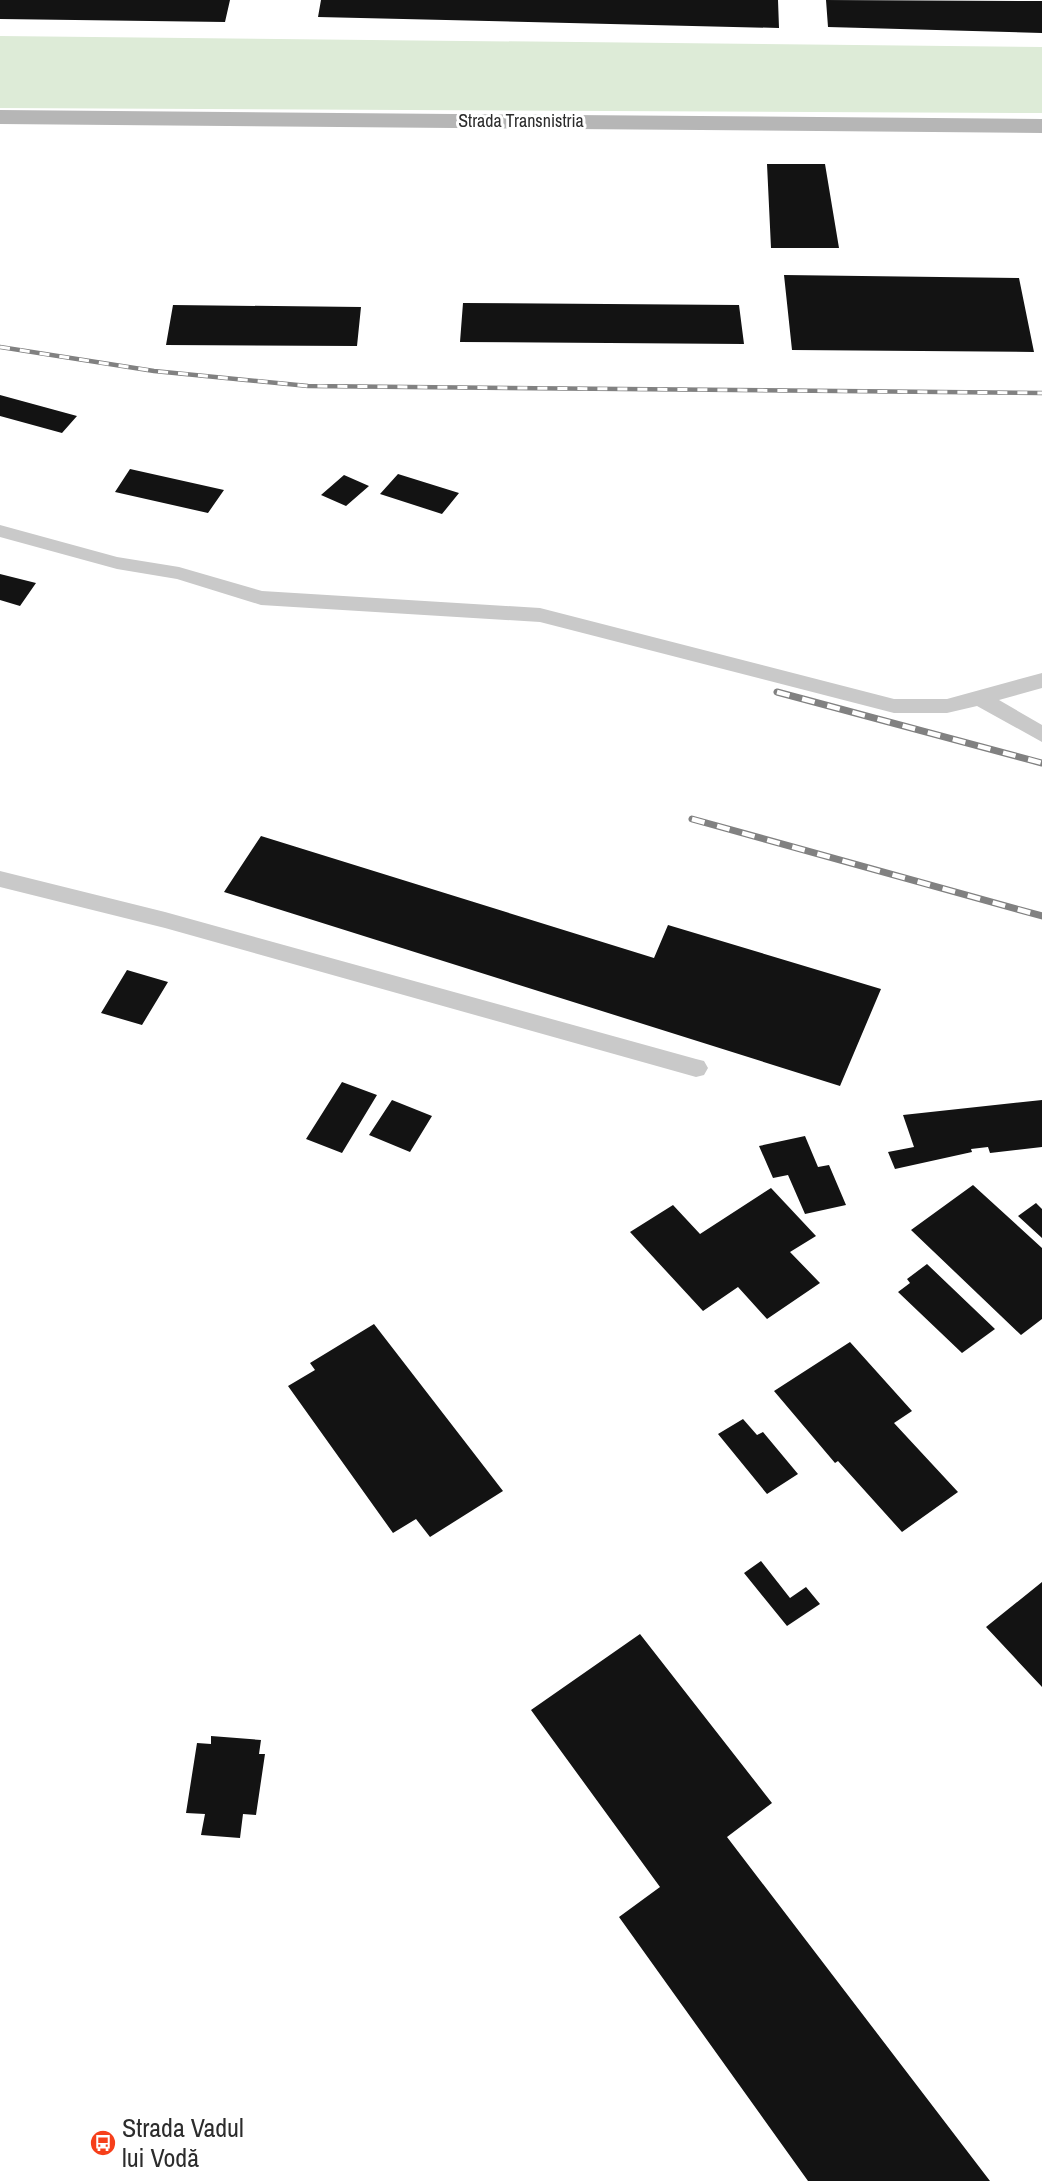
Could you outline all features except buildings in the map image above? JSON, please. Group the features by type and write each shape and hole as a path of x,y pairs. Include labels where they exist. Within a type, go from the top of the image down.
{"street":[{"name":"Strada Transnistria","path":"0,117 1042,126"}],"lane":[{"path":"0,531 117,563 179,573 261,598 540,615 894,705 947,706 1042,680"},
{"path":"980,698 1042,735"},
{"path":"0,879 165,920 696,1068"}],"green space":[{"path":"0,36 1042,47 1042,113 0,108"}],"railway":[{"path":"0,347 154,371 308,386 1042,393"},
{"path":"777,692 1042,763"},
{"path":"692,819 1042,916"}],"place":[{"name":"Strada Vadul lui Vodă","path":"103,2143"}]}
